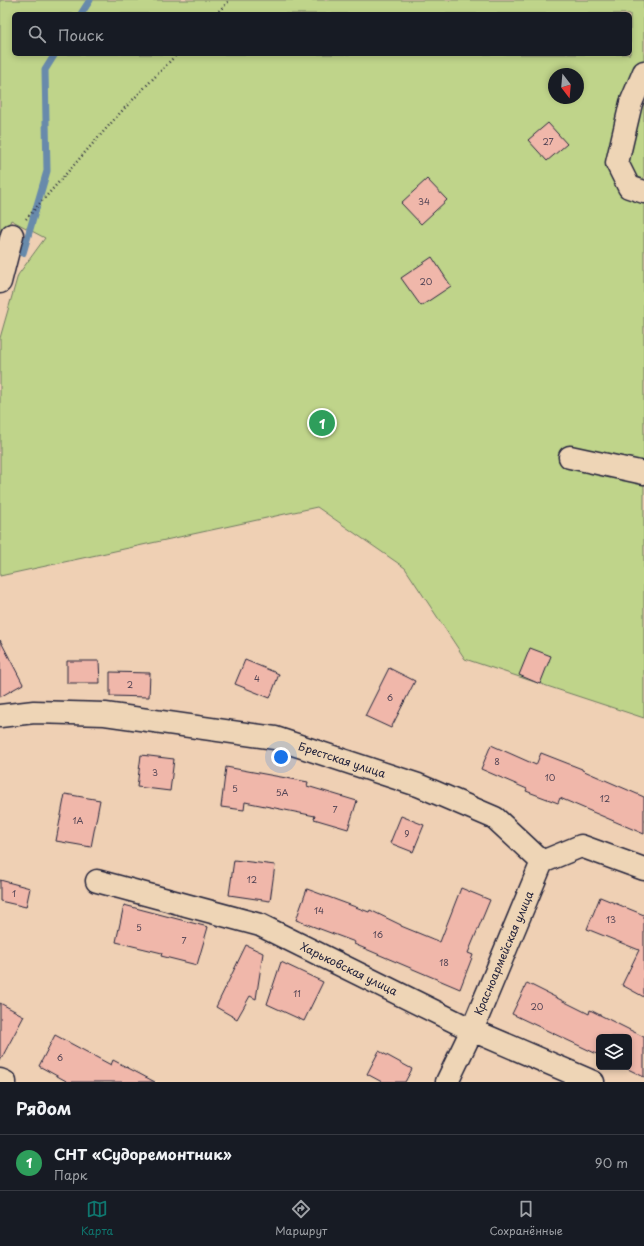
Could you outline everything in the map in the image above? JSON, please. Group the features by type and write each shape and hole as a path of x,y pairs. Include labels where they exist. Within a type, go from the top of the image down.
{"street":[{"path":"636,190 617,163 631,103 644,72"},
{"path":"0,282 12,235"},
{"path":"570,457 644,473"},
{"name":"Брестская улица","path":"0,716 34,712 105,714 275,738 418,785 495,818 542,862"},
{"path":"542,862 581,846 644,869"},
{"name":"Красноармейская улица","path":"447,1082 472,1030 542,862"},
{"name":"Харьковская улица","path":"97,881 260,925 472,1030 593,1082"},
{"path":"0,1080 5,1082"}],"path":[{"path":"218,12 230,0"},
{"path":"12,235 120,113 175,56"}],"green space":[{"path":"0,0 644,0 644,718 465,659 405,568 317,507 0,576 0,338 18,275 45,238 11,220 0,245"}],"building":[{"path":"548,123 567,144 547,161 528,140"},
{"path":"427,179 447,200 421,224 401,203"},
{"path":"432,257 451,286 421,306 401,278"},
{"path":"0,640 23,684 0,697"},
{"path":"530,648 551,656 540,684 519,675"},
{"path":"245,660 279,674 270,698 235,684"},
{"path":"67,661 99,661 100,683 67,683"},
{"path":"389,668 415,681 391,728 365,716"},
{"path":"110,672 150,673 149,697 110,696"},
{"path":"491,745 536,765 541,753 582,769 644,797 644,834 560,798 558,803 526,791 527,789 481,769"},
{"path":"141,755 174,759 170,791 137,787"},
{"path":"226,767 308,782 307,786 357,801 348,829 314,819 315,816 245,802 244,810 221,807"},
{"path":"65,794 100,800 91,847 56,841"},
{"path":"401,816 424,825 413,852 390,843"},
{"path":"234,860 275,865 270,901 229,895"},
{"path":"0,880 30,888 26,907 0,901"},
{"path":"461,888 490,900 468,953 473,955 460,989 354,944 355,942 296,920 307,889 369,912 370,910 401,926 440,942"},
{"path":"600,897 644,915 644,997 622,985 639,950 587,929"},
{"path":"124,905 208,927 197,965 161,956 162,953 116,942"},
{"path":"246,945 263,953 256,999 250,996 237,1019 216,1007"},
{"path":"281,962 323,982 304,1021 267,1004"},
{"path":"527,983 589,1014 590,1010 644,1037 644,1077 630,1070 632,1070 632,1034 596,1034 596,1054 512,1014"},
{"path":"0,1003 24,1016 0,1061"},
{"path":"55,1035 111,1065 113,1060 155,1082 68,1082 39,1066"},
{"path":"379,1051 412,1069 405,1082 382,1082 367,1074"}],"waterway":[{"path":"82,12 90,0"},
{"path":"23,253 47,171 45,70 54,56"}],"place":[{"name":"СНТ «Судоремонтник»","path":"322,423"}]}
